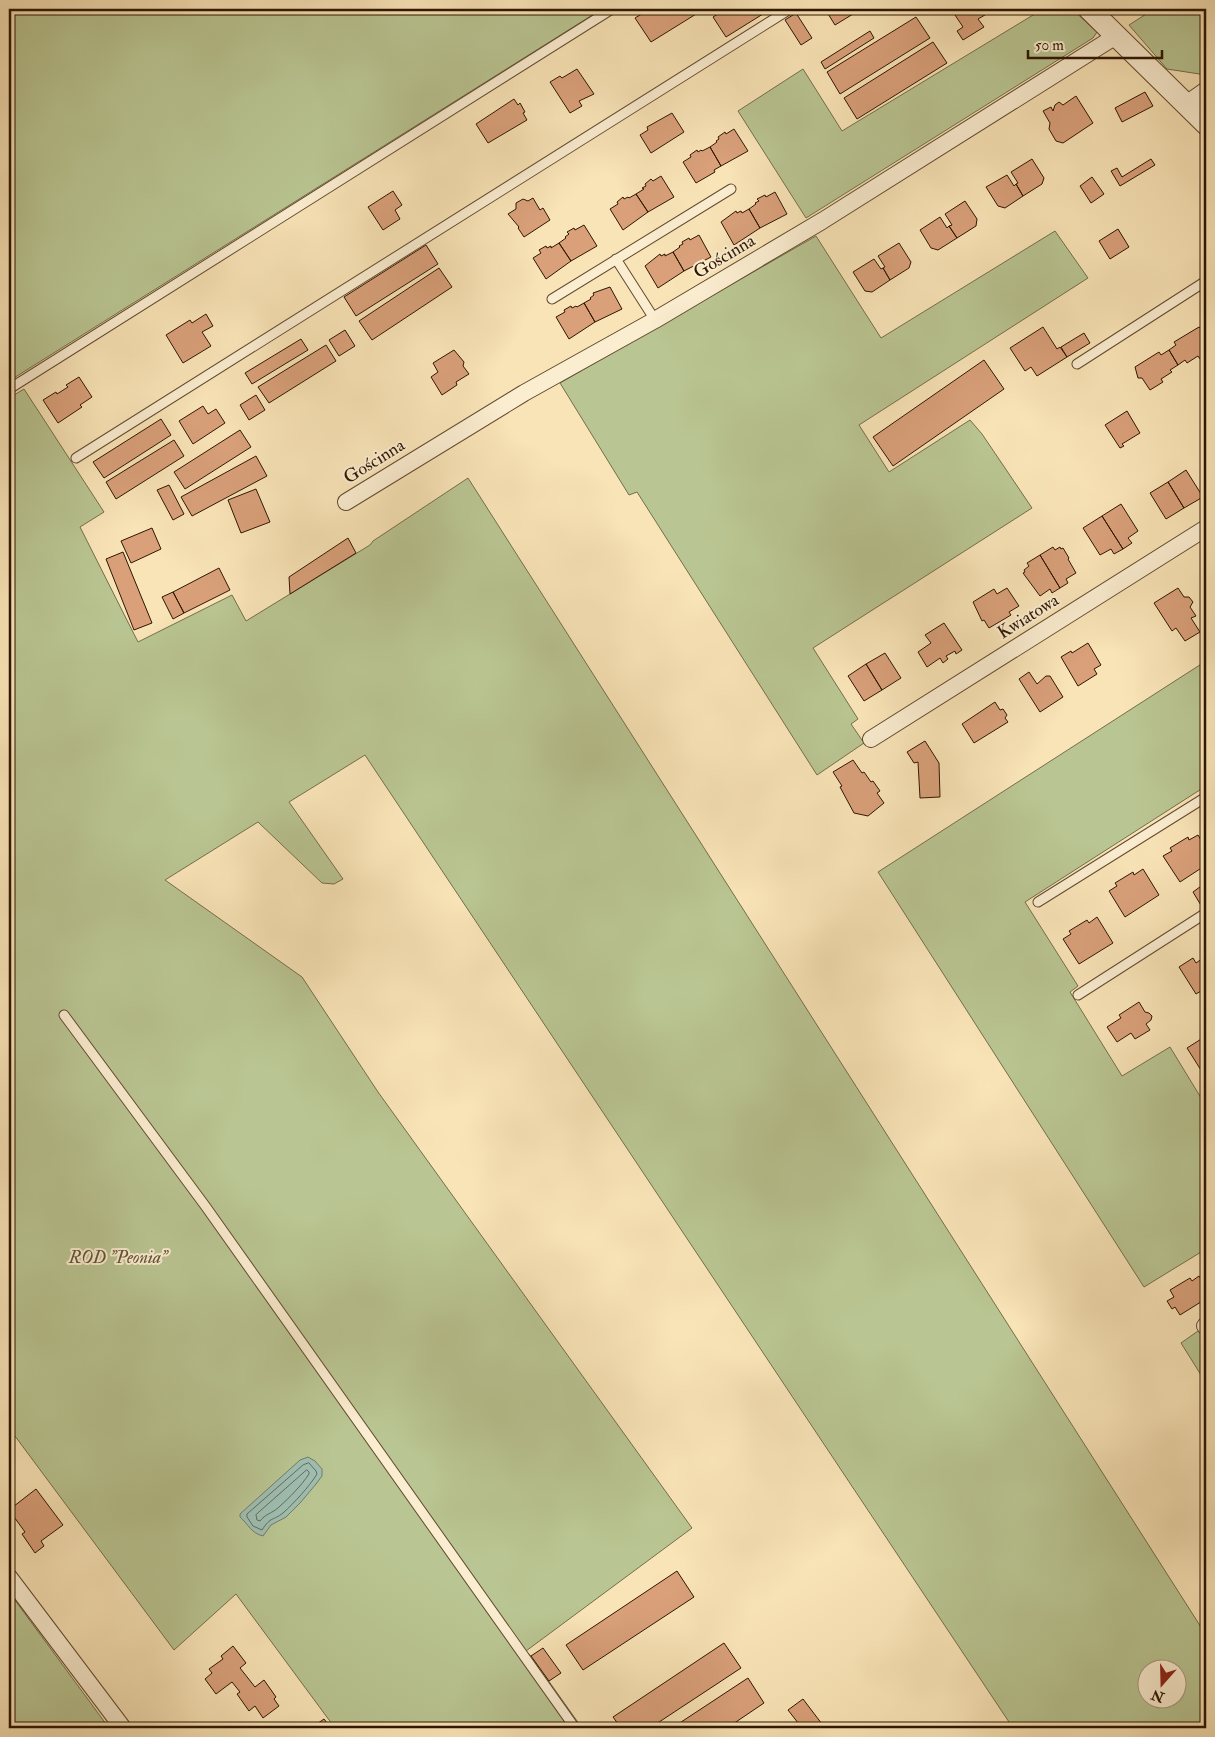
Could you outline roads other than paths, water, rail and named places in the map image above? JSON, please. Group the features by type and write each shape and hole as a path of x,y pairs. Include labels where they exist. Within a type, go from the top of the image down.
{"street":[{"path":"1089,9 1206,124"},
{"name":"Gościnna","path":"346,502 524,393 822,222 1116,36"},
{"path":"1186,104 1206,90"},
{"name":"Kwiatowa","path":"870,739 1206,528"},
{"path":"9,1578 123,1728"}],"lane":[{"path":"9,389 612,9"},
{"path":"76,458 790,9"},
{"path":"552,299 731,189"},
{"path":"616,259 654,320"},
{"path":"1077,364 1206,280"},
{"path":"1038,902 1206,797"},
{"path":"1078,994 1206,913"},
{"path":"64,1015 206,1207 575,1728"}],"water":[{"path":"308,1457 315,1461 322,1469 322,1476 286,1517 271,1525 263,1536 256,1533 240,1517 240,1514 300,1460"}],"park label":[{"name":"ROD \"Peonia\"","path":"118,1257"}]}
